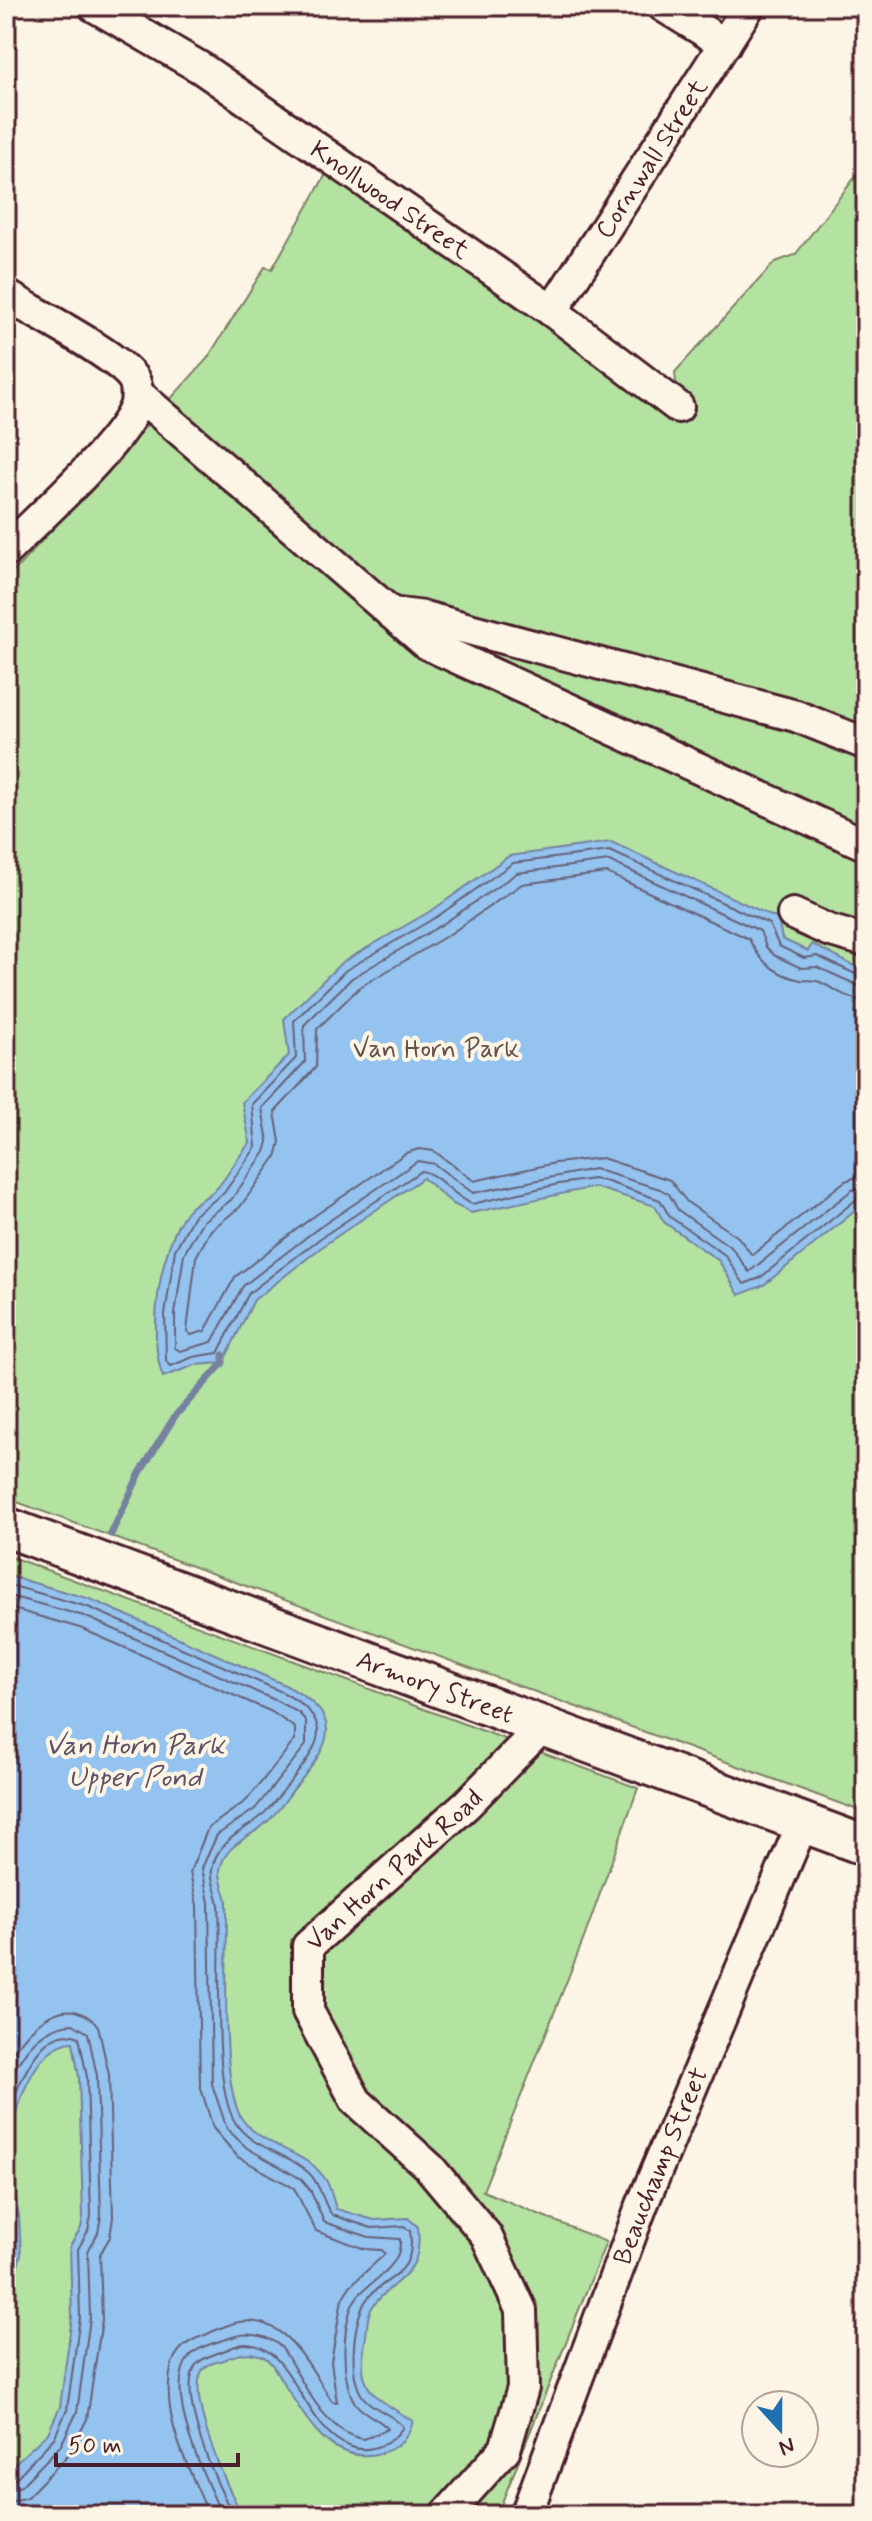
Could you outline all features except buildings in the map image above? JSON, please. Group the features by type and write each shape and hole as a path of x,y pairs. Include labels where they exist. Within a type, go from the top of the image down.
{"main road":[{"name":"Armory Street","path":"6,1527 866,1846"}],"street":[{"name":"Knollwood Street","path":"94,6 169,46 552,311 678,407"},
{"path":"663,6 725,44"},
{"name":"Cornwall Street","path":"552,311 749,6"},
{"path":"6,295 117,363 134,380 137,393 135,406 115,438 6,551"},
{"path":"137,393 427,644 866,845"},
{"path":"390,612 424,617 796,716 866,744"},
{"path":"793,914 828,930 866,941"},
{"name":"Van Horn Park Road","path":"446,2515 505,2449 523,2388 521,2310 486,2235 430,2168 356,2101 308,2011 308,1946 467,1804 543,1726"},
{"name":"Beauchamp Street","path":"526,2515 642,2205 803,1822"}],"green space":[{"name":"Van Horn Park","path":"334,160 678,405 675,372 775,262 795,255 866,163 866,1813 6,1498 6,580 207,359 265,267 272,269"},
{"path":"6,1555 638,1788 584,1938 483,2191 606,2242 497,2515 6,2515"}],"water":[{"path":"611,842 778,919 782,939 808,951 812,944 866,972 866,1202 764,1285 739,1295 719,1261 664,1222 655,1206 594,1187 471,1213 453,1204 423,1178 327,1243 254,1300 223,1363 195,1365 163,1377 158,1359 156,1316 158,1292 169,1246 187,1211 217,1188 250,1143 242,1102 289,1055 284,1019 341,963 434,909 509,856"},
{"name":"Van Horn Park Upper Pond","path":"6,1575 90,1599 285,1685 317,1707 324,1718 327,1730 325,1742 310,1769 270,1819 232,1848 222,1861 221,1881 227,1900 226,2014 230,2077 242,2119 261,2137 318,2170 328,2183 336,2209 374,2220 408,2218 418,2227 419,2243 413,2266 373,2306 363,2354 365,2380 370,2389 386,2404 413,2421 402,2442 392,2448 363,2455 347,2453 321,2436 264,2357 243,2354 209,2365 202,2371 199,2384 204,2422 219,2466 243,2515 6,2515 6,2479 14,2464 48,2433 60,2407 72,2317 70,2246 81,2228 83,2216 79,2077 73,2042 58,2046 35,2070 19,2104 6,2154"},
{"path":"6,2156 19,2215 21,2255 6,2305"}],"waterway":[{"path":"111,1534 140,1473 175,1416 223,1363 223,1355"}]}
